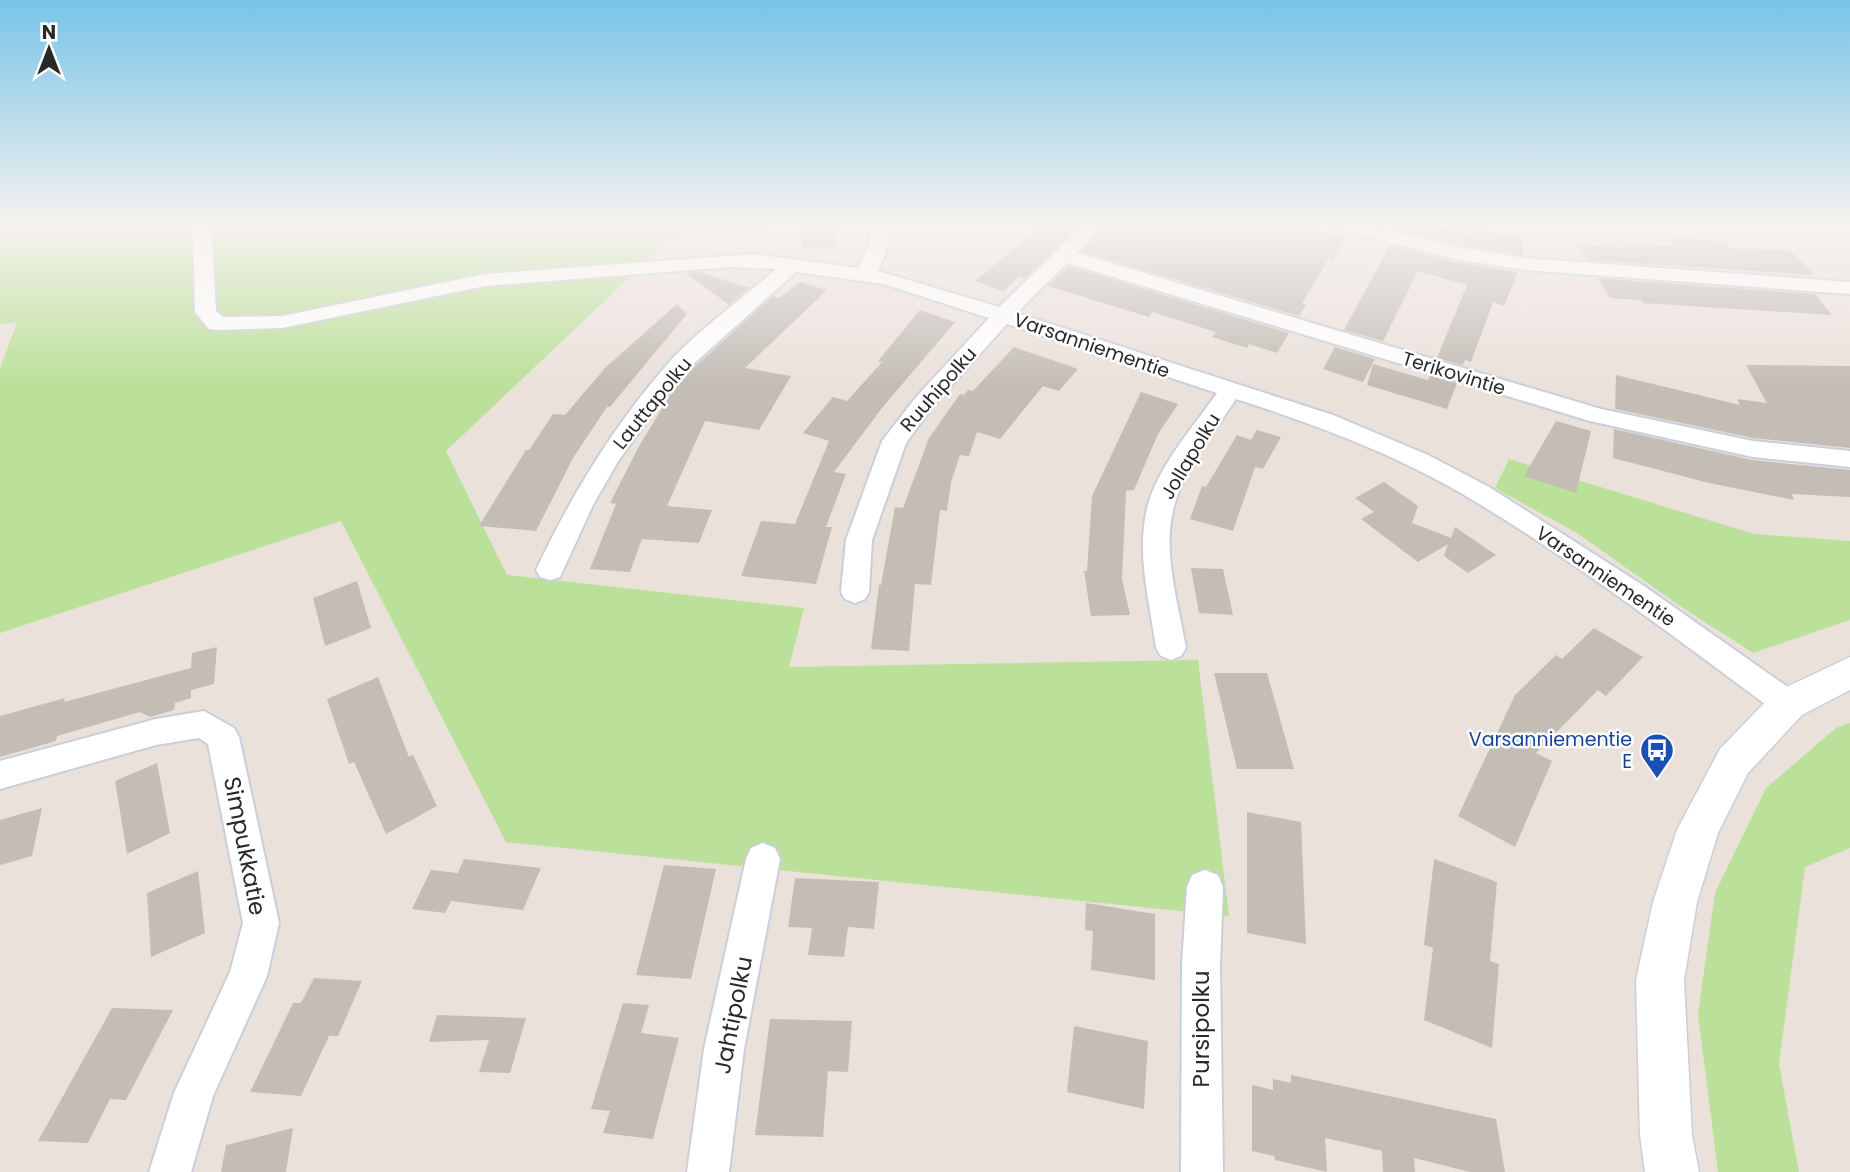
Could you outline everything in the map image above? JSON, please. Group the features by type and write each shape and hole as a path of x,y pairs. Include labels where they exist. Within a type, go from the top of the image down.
{"street":[{"name":"Varsanniementie","path":"204,277 206,313 217,324 282,322 485,280 527,277"},
{"name":"Lauttapolku","path":"550,570 580,506 607,459 643,410 681,363 780,277"},
{"name":"Varsanniementie","path":"878,277 934,291 1230,391 1325,420 1419,461 1480,493 1634,593 1788,704"},
{"name":"Ruuhipolku","path":"855,592 859,540 894,441 925,401 1003,315 1043,277"},
{"name":"Terikovintie","path":"1134,277 1598,416 1753,449 1850,459"},
{"path":"1697,277 1850,288"},
{"name":"Jollapolku","path":"1171,648 1156,548 1159,510 1173,480 1230,391"},
{"path":"1672,1172 1666,1135 1660,980 1675,902 1698,831 1734,761 1788,704 1850,673"},
{"name":"Simpukkatie","path":"0,775 156,732 204,723 223,737 261,923 248,976 194,1093 170,1172"},
{"name":"Jahtipolku","path":"709,1172 724,1049 763,859"},
{"name":"Pursipolku","path":"1202,1172 1201,965 1205,887"}],"green space":[{"path":"0,277 630,277 446,451 507,575 804,608 789,667 1198,660 1229,916 506,842 341,521 0,633 0,369 17,322 0,324"},
{"path":"1509,459 1754,534 1850,541 1850,620 1753,653 1680,606 1577,533 1495,488"},
{"path":"1850,723 1850,848 1805,867 1779,1064 1799,1172 1718,1172 1698,1014 1715,893 1766,788 1836,728"}],"building":[{"path":"691,277 714,277 749,288 726,307 728,304"},
{"path":"980,277 1026,277 1019,277 1003,291 975,281"},
{"path":"1057,277 1103,277 1289,333 1277,353 1249,344 1247,348 1212,337 1216,332 1152,312 1149,317 1048,286"},
{"path":"1166,277 1318,277 1302,303 1306,305 1299,316"},
{"path":"1373,277 1415,277 1383,341 1344,330"},
{"path":"1438,277 1516,277 1504,306 1493,302 1471,362 1465,360 1463,365 1437,358 1467,285"},
{"path":"1598,278 1815,294 1832,315 1643,303 1641,300 1610,298"},
{"path":"800,282 827,290 745,368 791,376 759,430 705,421 667,506 712,510 699,543 642,539 630,572 590,569 616,504 610,503 639,446 671,394 691,370 773,296 779,298"},
{"path":"677,304 687,314 610,407 607,407 573,458 536,531 479,526 526,450 529,450 553,414 565,415 606,367"},
{"path":"920,310 955,322 882,408 834,472 846,474 826,527 832,527 816,584 741,576 761,521 795,524 829,441 803,433 833,397 847,401 882,362 878,361"},
{"path":"1014,347 1078,369 1059,391 1043,386 1000,439 977,432 969,456 960,455 951,482 947,511 940,510 931,585 915,584 909,651 871,649 879,585 895,507 903,508 929,438 960,394 973,391"},
{"path":"1335,347 1375,359 1363,382 1323,369"},
{"path":"1373,364 1428,380 1430,375 1457,383 1447,409 1367,385"},
{"path":"1746,365 1850,366 1850,448 1753,438 1615,409 1616,375 1740,405 1737,399 1767,403"},
{"path":"1141,392 1178,404 1158,434 1134,490 1126,491 1122,579 1130,615 1091,616 1084,571 1087,571 1092,496"},
{"path":"1556,421 1591,431 1576,493 1524,476"},
{"path":"1614,429 1752,460 1850,470 1850,497 1792,494 1794,500 1709,483 1613,458"},
{"path":"1257,430 1281,437 1263,469 1255,467 1233,531 1190,519 1202,486 1206,487 1237,435 1251,440"},
{"path":"1384,482 1418,506 1412,523 1451,538 1455,527 1496,555 1468,573 1444,556 1448,544 1418,562 1361,519 1374,512 1355,498"},
{"path":"1191,568 1223,569 1233,615 1199,613"},
{"path":"357,581 371,628 325,646 313,598"},
{"path":"1594,628 1643,657 1606,696 1598,690 1536,753 1552,761 1515,847 1458,816 1515,695 1556,655 1562,659"},
{"path":"217,647 214,684 191,690 191,698 175,703 174,710 150,717 140,712 57,736 56,741 0,757 0,716 191,668 192,653"},
{"path":"1214,673 1267,673 1294,769 1237,769"},
{"path":"378,677 409,757 413,755 437,806 386,834 354,762 349,764 327,699"},
{"path":"157,763 170,833 127,854 115,781"},
{"path":"42,808 32,856 0,865 0,820"},
{"path":"1247,812 1301,822 1306,944 1247,933"},
{"path":"464,859 541,868 523,910 451,901 445,913 412,909 431,870 458,873"},
{"path":"1434,859 1497,882 1490,961 1499,964 1492,1048 1424,1020 1433,948 1424,945"},
{"path":"664,865 716,869 691,979 636,975"},
{"path":"198,871 205,933 151,957 147,893"},
{"path":"795,878 879,882 874,929 848,927 844,957 808,955 812,928 788,927"},
{"path":"1086,903 1155,914 1155,980 1091,970 1093,931 1085,930"},
{"path":"314,978 362,981 338,1036 329,1036 301,1096 250,1092 293,1003 301,1003"},
{"path":"623,1003 649,1005 641,1033 679,1038 653,1139 603,1133 610,1111 591,1109"},
{"path":"112,1008 173,1010 126,1100 110,1099 88,1143 38,1141"},
{"path":"437,1015 526,1018 510,1073 479,1072 489,1040 429,1042"},
{"path":"770,1019 852,1021 848,1072 828,1071 823,1137 755,1135"},
{"path":"1074,1026 1148,1041 1144,1109 1067,1092"},
{"path":"1291,1075 1496,1119 1505,1172 1470,1172 1414,1158 1415,1172 1383,1172 1382,1151 1325,1138 1327,1172 1275,1160 1274,1156 1252,1151 1252,1085 1273,1090 1273,1079 1291,1083"},
{"path":"293,1128 286,1172 221,1172 226,1145"}],"place":[{"name":"Varsanniementie E","path":"1657,780"}]}
